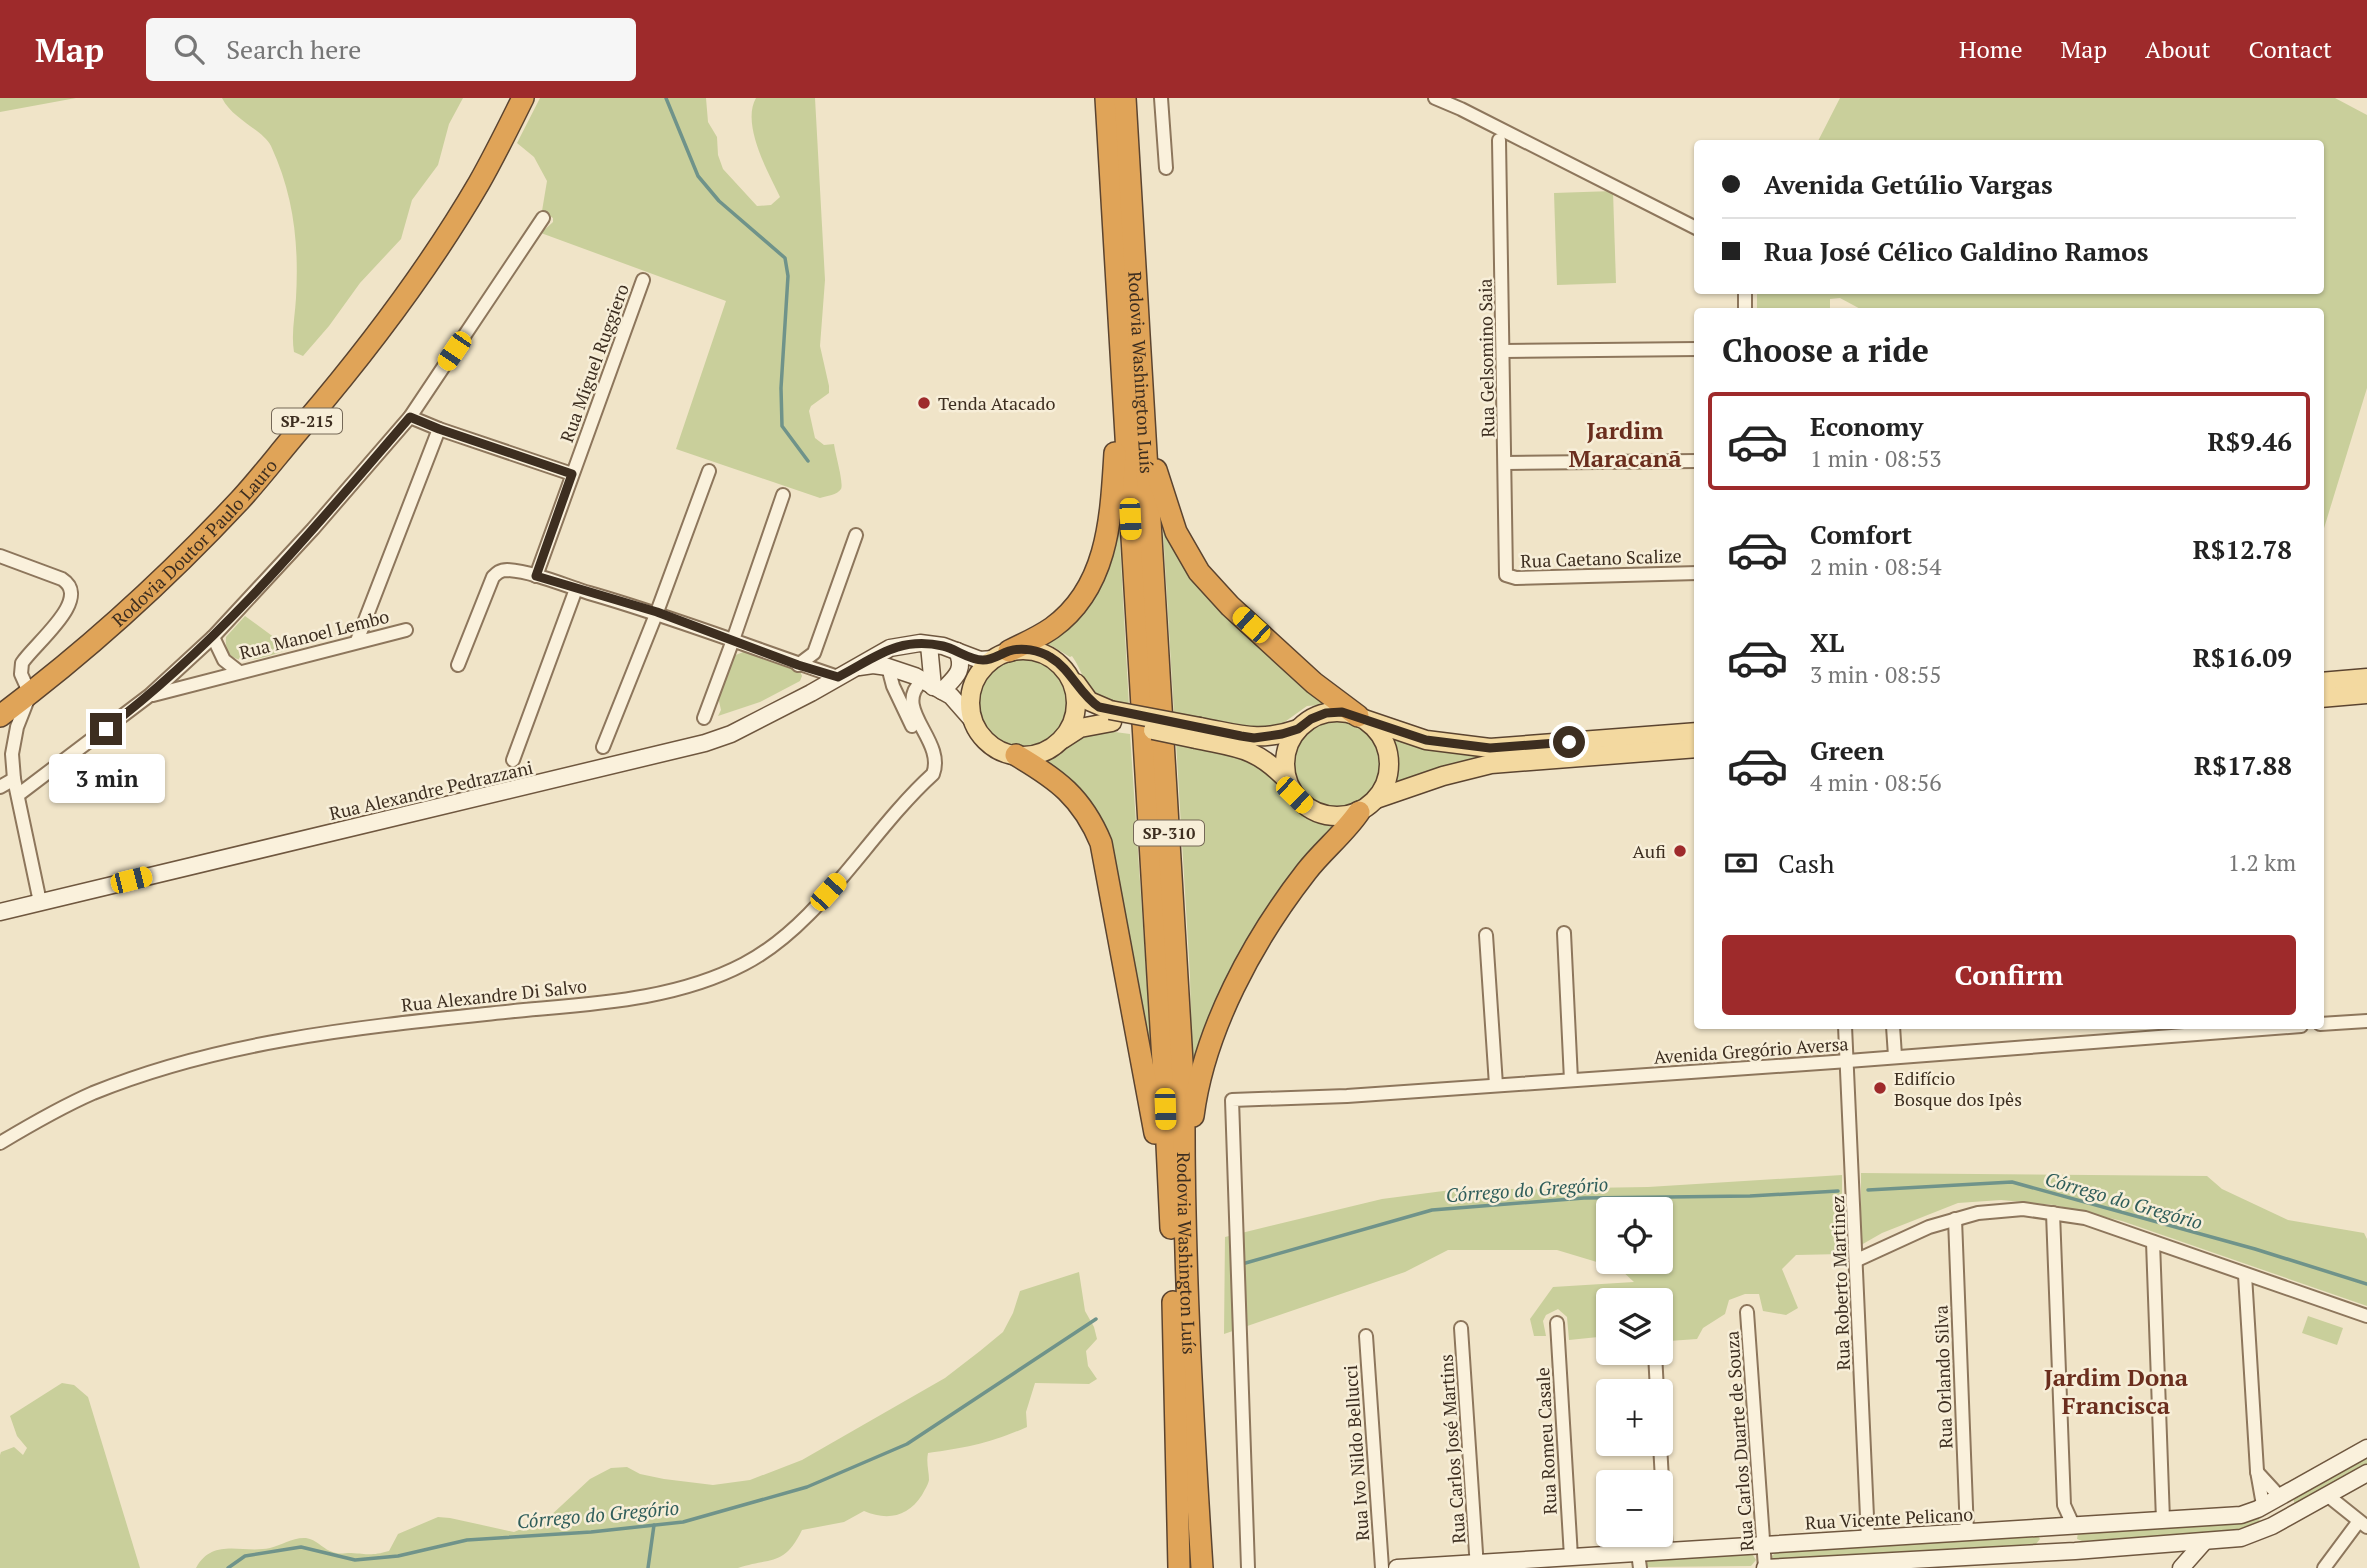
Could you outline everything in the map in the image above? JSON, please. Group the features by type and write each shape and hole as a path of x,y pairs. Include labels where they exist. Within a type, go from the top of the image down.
{"highway":[{"name":"Rodovia Doutor Paulo Lauro","path":"0,716 30,694 126,612 186,556 242,498 347,374 404,298 479,183 523,98"},
{"name":"Rodovia Washington Luís","path":"1106,98 1163,1061 1172,1258 1179,1568"},
{"name":"Rodovia Washington Luís","path":"1125,98 1184,1096 1187,1301 1202,1568"},
{"path":"1139,347 1158,480 1186,553 1230,606 1314,683 1361,718"},
{"path":"1001,655 1052,628 1081,600 1100,565 1110,524 1121,360"},
{"path":"1016,755 1048,774 1075,797 1094,826 1101,843 1156,1138 1172,1258"},
{"path":"1184,1188 1195,1100 1231,993 1256,945 1286,899 1326,847 1350,825 1359,812"}],"main road":[{"path":"1111,716 1080,728 1047,750 1032,755 1016,755 989,744 980,733 973,721 970,704 972,687 980,671 1001,655 1023,649 1049,656 1068,674 1089,701 1111,716 1198,733 1254,738 1298,729"},
{"path":"1060,741 1071,726 1076,709 1075,691 1068,674"},
{"path":"2324,682 2367,678"},
{"path":"2324,698 2367,694"},
{"path":"1286,779 1284,761 1288,744 1298,729 1311,719 1326,713 1342,712 1426,740 1490,748 1694,732"},
{"path":"1361,718 1378,732 1387,747 1389,765 1386,783 1376,799"},
{"path":"1198,733 1269,761 1307,808 1323,815 1341,817 1359,812 1376,799 1443,776 1491,764 1694,748"}],"street":[{"path":"1161,98 1166,168"},
{"path":"1435,98 1694,227"},
{"name":"Rua Gelsomino Saia","path":"1499,140 1506,575"},
{"path":"18,795 150,695 213,637 313,529 410,417 543,218"},
{"name":"Rua Miguel Ruggiero","path":"536,576 643,280"},
{"path":"1503,351 1694,349"},
{"path":"410,417 572,474"},
{"path":"357,641 439,429"},
{"path":"1505,463 1694,461"},
{"path":"603,747 709,471"},
{"path":"704,718 783,495"},
{"path":"800,665 814,653 856,535"},
{"path":"0,556 62,579 73,591 70,607 22,663 21,674 30,694 17,727 12,754 14,779 40,902"},
{"path":"458,665 493,577 505,570 536,576 657,612 838,677"},
{"name":"Rua Caetano Scalize","path":"1506,575 1516,578 1694,573"},
{"path":"513,760 576,589"},
{"name":"Rua Manoel Lembo","path":"150,695 407,629"},
{"path":"213,637 224,660 238,671"},
{"name":"Rua Alexandre Pedrazzani","path":"0,912 705,743 731,734 811,693 879,653 903,645 920,643 957,651 980,660 1001,655"},
{"path":"903,645 888,667 901,705 926,752 928,778"},
{"path":"929,645 932,686"},
{"path":"928,778 935,770 934,753 913,710 913,689 958,677 961,665 957,651"},
{"path":"800,665 811,693"},
{"name":"Rua Alexandre Pedrazzani","path":"856,667 873,665 899,669 951,696 973,721"},
{"path":"0,738 12,754"},
{"name":"Rua Alexandre Di Salvo","path":"0,1143 53,1112 92,1094 141,1076 236,1049 351,1028 646,996 714,977 768,950 796,925 928,778"},
{"path":"0,787 14,779"},
{"path":"1563,933 1571,1080"},
{"path":"1486,935 1496,1086"},
{"path":"2324,1024 2367,1021"},
{"name":"Rua Roberto Martinez","path":"1845,1029 1868,1539"},
{"path":"1893,1029 1895,1056"},
{"name":"Avenida Gregório Aversa","path":"1248,1568 1232,1100 1496,1086 1848,1061 2118,1032 2196,1029"},
{"path":"1857,1261 1904,1237 1955,1219 1978,1213 2023,1209 2085,1218 2367,1317"},
{"path":"2053,1213 2064,1505 2074,1527 2075,1551"},
{"name":"Rua Orlando Silva","path":"1955,1219 1967,1533"},
{"path":"2153,1242 2164,1520"},
{"path":"2245,1275 2256,1472 2263,1505 2272,1526"},
{"name":"Rua Carlos Duarte de Souza","path":"1747,1312 1765,1568"},
{"name":"Rua Romeu Casale","path":"1557,1323 1571,1557"},
{"name":"Rua Carlos José Martins","path":"1461,1328 1477,1565"},
{"name":"Rua Ivo Nildo Bellucci","path":"1366,1336 1382,1568"},
{"name":"Rua Vicente Pelicano","path":"1397,1568 1571,1557 1639,1561 1666,1552 2241,1515 2280,1497 2367,1448"},
{"path":"1661,1456 1666,1552"},
{"path":"2256,1472 2280,1497 2290,1516"},
{"path":"1765,1568 2075,1551 2241,1538 2272,1526 2367,1473"},
{"path":"2323,1568 2363,1524 2327,1495"},
{"path":"2052,1552 2050,1528 2064,1505"},
{"path":"2180,1568 2204,1542"}],"green space":[{"path":"0,98 76,98 0,112"},
{"path":"222,98 463,98 449,124 438,165 412,200 401,239 360,283 303,356 294,352 293,345 297,258 285,183 267,140 233,112"},
{"path":"540,98 706,98 708,122 717,137 718,155 723,169 757,206 771,205 780,197 763,162 754,134 752,109 756,98 815,98 825,280 820,346 829,393 811,406 809,411 815,438 824,445 834,444 841,481 839,491 820,498 676,449 726,301 541,233 553,222 553,218 542,211 547,181 534,157 517,143"},
{"path":"1840,98 2335,98 2367,115 2367,388 2324,528 2324,308 1859,308 1840,298 1830,299 1830,308 1757,308 1757,294 2324,294 2324,140 1819,140"},
{"path":"1613,191 1616,283 1557,285 1554,193"},
{"path":"1162,515 1177,544 1334,704 1307,706 1279,726 1261,730 1174,714"},
{"path":"1119,526 1129,706 1108,702 1096,696 1072,656 1037,642 1052,633"},
{"path":"245,616 290,649 249,660 232,656 227,649 226,637"},
{"path":"746,651 800,671 800,681 760,702 718,716 721,710 718,697 733,656"},
{"path":"1024,658 1041,662 1056,672 1066,687 1070,704 1066,721 1056,736 1041,746 1024,750 1007,746 992,736 982,721 978,704 982,687 992,672 1007,662"},
{"path":"1337,718 1355,721 1370,731 1380,746 1383,764 1380,782 1370,797 1355,807 1337,810 1319,807 1304,797 1294,782 1291,764 1294,746 1304,731 1319,721"},
{"path":"1100,730 1130,734 1151,1044 1148,1044 1112,848 1107,834 1087,798 1068,779 1044,762 1061,754 1077,738"},
{"path":"1385,736 1487,753 1501,760 1391,790 1394,762"},
{"path":"1176,742 1247,758 1268,773 1288,803 1301,814 1342,825 1322,844 1192,1076 1190,976"},
{"path":"1861,1173 2207,1176 2222,1189 2288,1220 2364,1233 2367,1239 2367,1306 2122,1221 2054,1205 2001,1200 1958,1203 1882,1233 1861,1245"},
{"path":"1842,1175 1842,1254 1796,1255 1782,1269 1798,1308 1786,1315 1763,1311 1759,1294 1745,1294 1729,1300 1725,1314 1703,1328 1697,1339 1673,1341 1673,1288 1596,1288 1596,1337 1569,1340 1567,1317 1558,1309 1546,1315 1543,1321 1546,1336 1534,1336 1530,1319 1553,1287 1634,1282 1625,1274 1673,1274 1673,1197 1596,1197 1596,1262 1557,1250 1448,1250 1405,1272 1224,1334 1225,1237 1382,1199 1451,1190 1648,1187"},
{"path":"1079,1272 1085,1311 1097,1339 1086,1351 1088,1366 1097,1379 1089,1384 1035,1383 1026,1412 1027,1427 978,1444 928,1453 928,1482 922,1495 910,1508 889,1516 864,1511 844,1522 802,1530 789,1550 776,1559 738,1568 196,1568 203,1558 220,1550 270,1548 301,1538 313,1540 336,1553 383,1553 389,1551 398,1534 438,1517 514,1532 548,1518 590,1479 611,1468 627,1467 640,1474 713,1485 750,1480 802,1460 945,1378 1003,1332 1020,1291"},
{"path":"2308,1316 2343,1328 2337,1345 2302,1333"},
{"path":"62,1383 74,1385 88,1397 140,1568 0,1568 0,1455 1,1452 14,1447 23,1455 27,1448 17,1436 10,1416"},
{"path":"2367,1455 2367,1467 2295,1505 2293,1498"},
{"path":"2258,1516 2261,1524 2241,1533 2082,1541 2077,1539 2078,1532"},
{"path":"2035,1532 2040,1539 2036,1544 1779,1564 1773,1562 1771,1557 1775,1553"},
{"path":"1751,1552 1756,1560 1751,1566 1647,1567 1647,1559"}],"waterway":[{"path":"666,98 698,176 719,201 785,258 788,276 781,388 782,426 808,461"},
{"name":"Córrego do Gregório","path":"1868,1190 2012,1182 2255,1249 2367,1284"},
{"name":"Córrego do Gregório","path":"1242,1264 1432,1210 1584,1198 1750,1196 1838,1191"},
{"name":"Córrego do Gregório","path":"228,1568 245,1556 301,1547 355,1560 398,1556 467,1540 591,1532 683,1522 807,1487 907,1444 1096,1319"},
{"path":"648,1568 654,1525"}],"place":[{"name":"Tenda Atacado","path":"924,403"},
{"name":"Aufi","path":"1680,851"},
{"name":"Edifício Bosque dos Ipês","path":"1880,1088"}],"district":[{"name":"Jardim Maracanã","path":"1625,444"},
{"name":"Jardim Dona Francisca","path":"2116,1391"}],"route":[{"path":"106,729 150,695 213,637 313,529 410,417 572,474 536,576 657,612 798,665 838,677 879,653 903,645 920,643 943,646 980,660 993,659 1009,651 1023,649 1049,656 1060,664 1089,701 1099,707 1241,736 1254,738 1282,734 1298,729 1311,719 1326,713 1342,712 1426,740 1490,748 1569,742"}]}
